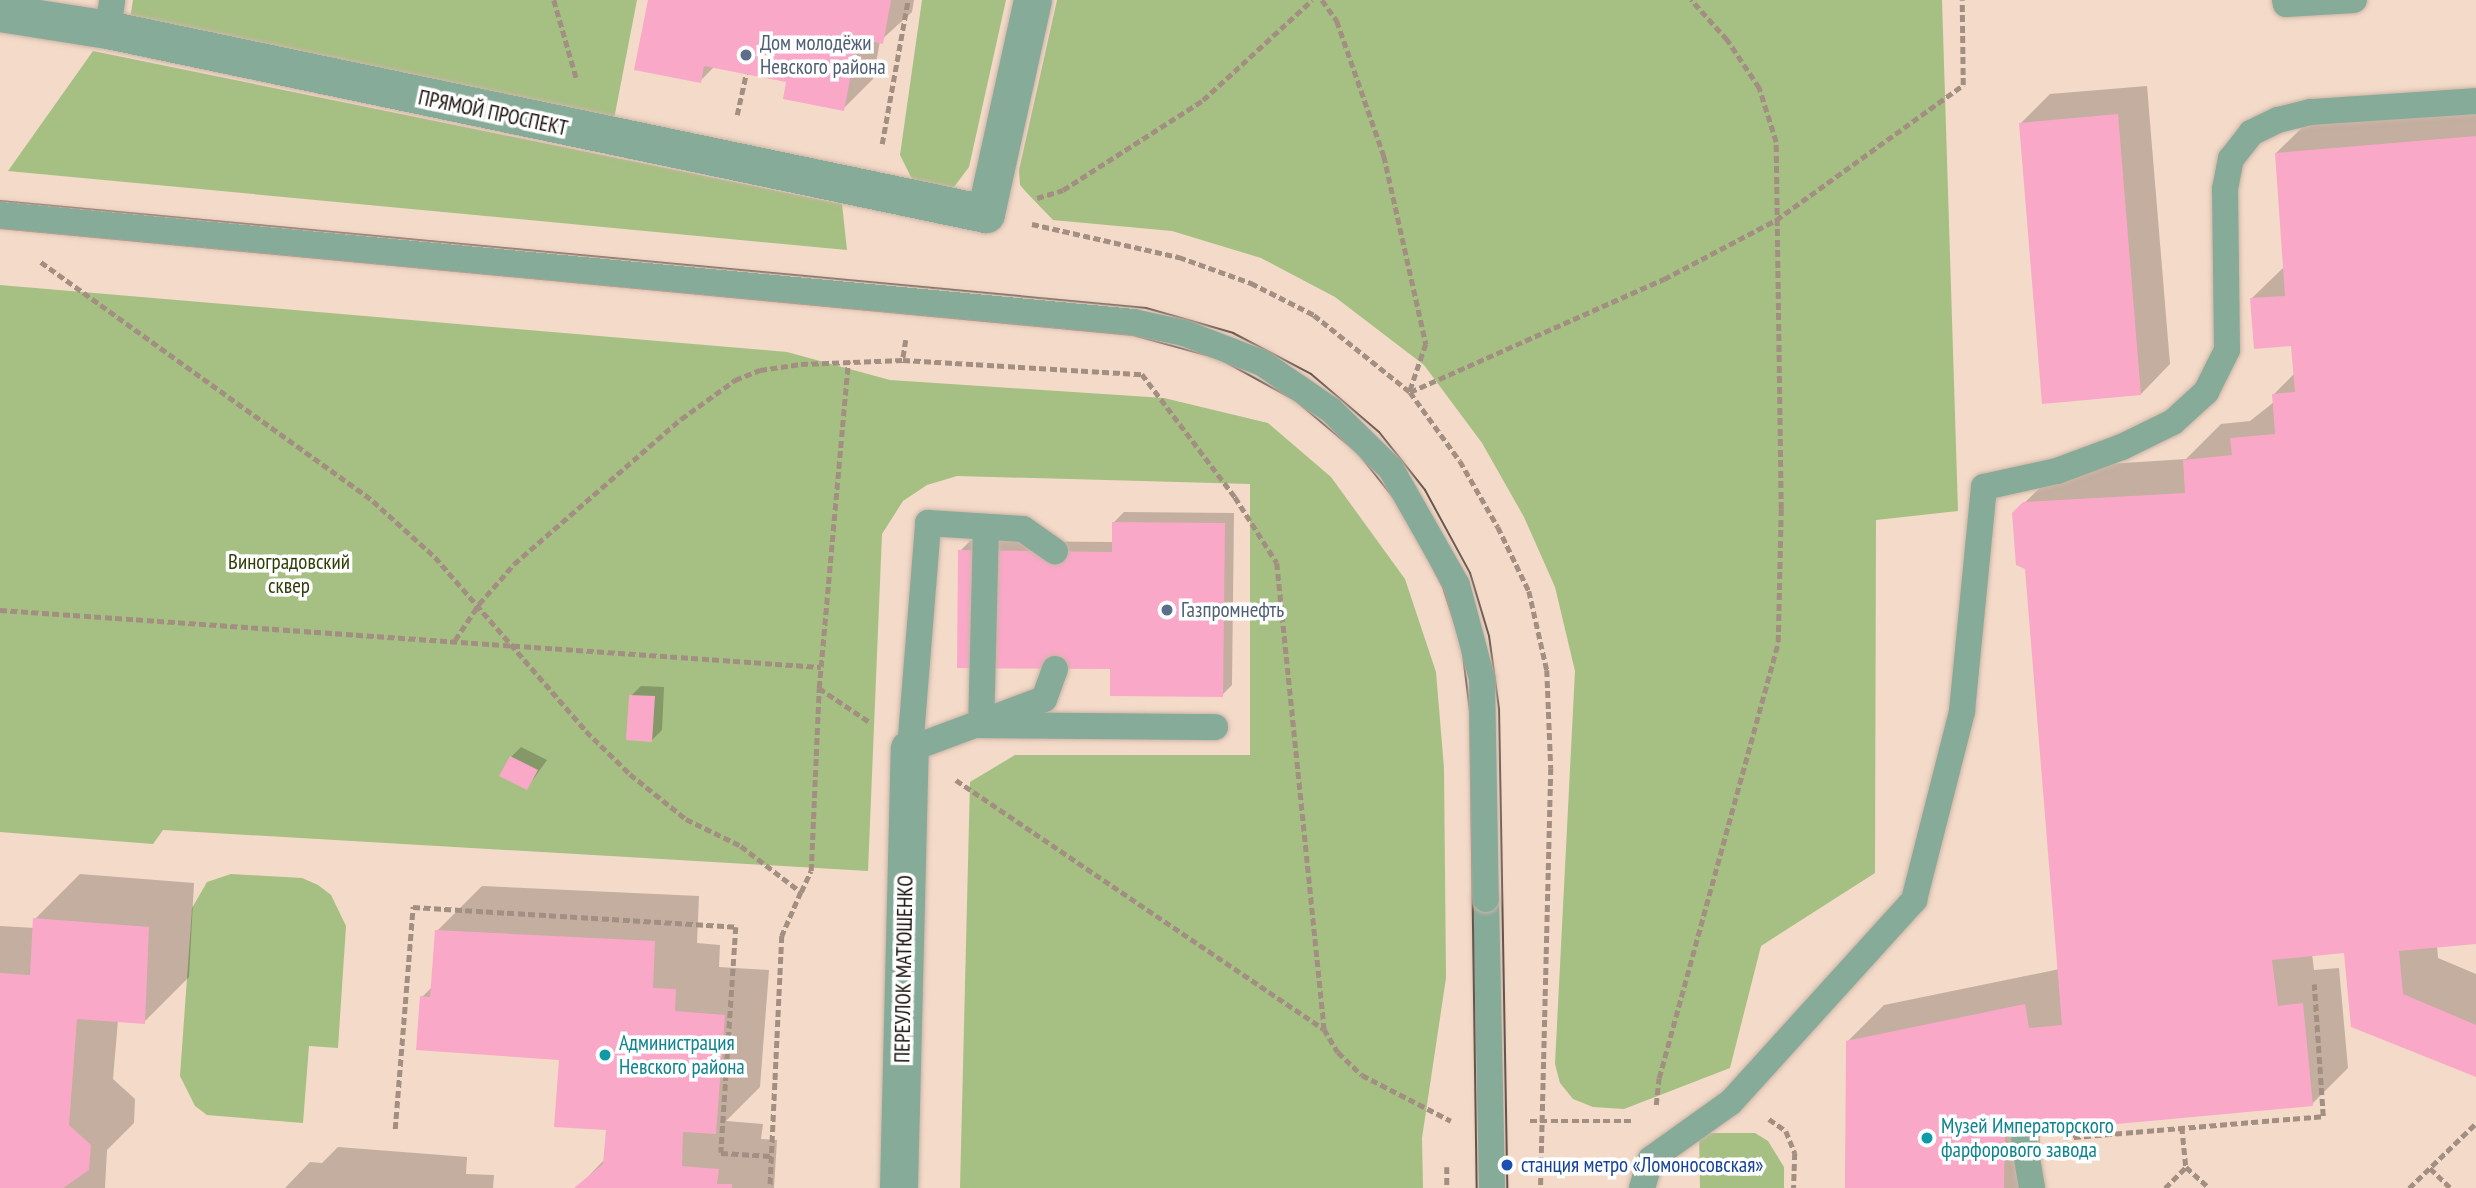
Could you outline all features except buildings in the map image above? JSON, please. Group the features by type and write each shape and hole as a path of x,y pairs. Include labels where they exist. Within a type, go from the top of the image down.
{"street":[{"path":"986,214 1032,0"},
{"name":"ПРЯМОЙ ПРОСПЕКТ","path":"0,13 110,15 594,135 986,214"},
{"name":"ПЕРЕУЛОК МАТЮШЕНКО","path":"899,1188 910,749"}],"lane":[{"path":"2285,0 2286,4 2354,0"},
{"path":"1643,1188 1651,1160 1731,1102 1914,900 1962,711 1984,487 2057,471 2122,447 2173,422 2206,392 2227,350 2225,189 2231,159 2251,133 2278,120 2311,112 2476,101"},
{"path":"0,215 1133,322 1184,333 1262,363 1331,410 1391,469 1457,585 1482,679 1492,1188"},
{"path":"1055,551 1023,529 928,523 910,749 981,725 1044,699 1055,669"},
{"path":"981,725 986,527"},
{"path":"981,725 1215,727"},
{"path":"2024,1141 2032,1188"}],"path":[{"path":"554,0 594,135"},
{"path":"872,193 908,0"},
{"path":"986,214 1063,190 1137,145 1203,100 1312,0"},
{"path":"1322,0 1338,21 1384,156 1426,344 1410,392"},
{"path":"1651,1160 1659,1078 1777,642 1782,509 1776,142 1759,88 1727,40 1691,0"},
{"path":"1410,392 1664,279 1776,220 1963,85 1962,0"},
{"path":"986,214 1179,257 1251,283 1314,315 1410,392 1460,461 1498,527 1529,591 1548,670 1551,768 1541,1188"},
{"path":"36,258 373,501 479,604 586,730 630,774 687,819 741,846 801,892"},
{"path":"903,360 907,334"},
{"path":"455,640 479,604 514,564 681,419 735,380 760,370 848,361 903,360 1142,374 1235,497 1277,563 1324,1029"},
{"path":"770,1188 782,936 811,871 819,688 848,361"},
{"path":"0,610 821,667"},
{"path":"819,688 1324,1029 1338,1052 1362,1076 1447,1121"},
{"path":"395,1129 413,907 736,927 721,1153 771,1156"},
{"path":"2024,1141 2323,1115 2314,984"},
{"path":"1731,1102 1786,1131 1795,1153 1794,1188"},
{"path":"1541,1121 1655,1121"},
{"path":"2409,1188 2476,1123"},
{"path":"2182,1128 2186,1167 2209,1188"},
{"path":"2165,1188 2186,1167"},
{"path":"2430,1168 2451,1188"}],"green space":[{"path":"133,0 637,0 614,119 130,19"},
{"path":"922,0 1006,0 969,167 951,191 912,179 900,155"},
{"path":"1057,0 1942,0 1958,511 1876,520 1875,873 1761,946 1730,1068 1624,1109 1593,1107 1573,1099 1560,1083 1555,1064 1575,671 1555,587 1524,517 1482,443 1424,365 1335,297 1261,258 1172,231 1053,220 1027,193 1020,185 1019,170"},
{"path":"93,51 842,204 847,250 8,171"},
{"name":"Виноградовский сквер","path":"0,285 787,352 890,380 1164,398 1268,423 1331,477 1405,579 1436,672 1444,768 1446,978 1422,1138 1423,1188 960,1188 970,782 1015,755 1250,755 1250,484 957,476 927,485 903,501 882,534 868,871 163,830 153,844 0,832"},
{"path":"231,874 302,878 318,885 331,895 346,926 338,1048 309,1046 303,1123 207,1115 195,1106 180,1076 192,908 207,882"},
{"path":"1699,1133 1755,1133 1768,1141 1784,1167 1784,1188 1700,1188"}],"tram line":[{"path":"0,201 1146,308 1233,333 1311,374 1379,432 1425,490 1470,573 1489,636 1499,709 1507,1188"},
{"path":"0,228 1133,335 1220,359 1295,400 1358,453 1401,507 1443,587 1462,647 1470,711 1477,1188"}],"place":[{"name":"Дом молодёжи Невского района","path":"746,55"},
{"name":"Газпромнефть","path":"1167,610"},
{"name":"Администрация Невского района","path":"605,1055"},
{"name":"Музей Императорского фарфорового завода","path":"1927,1138"},
{"name":"станция метро «Ломоносовская»","path":"1507,1165"}]}
